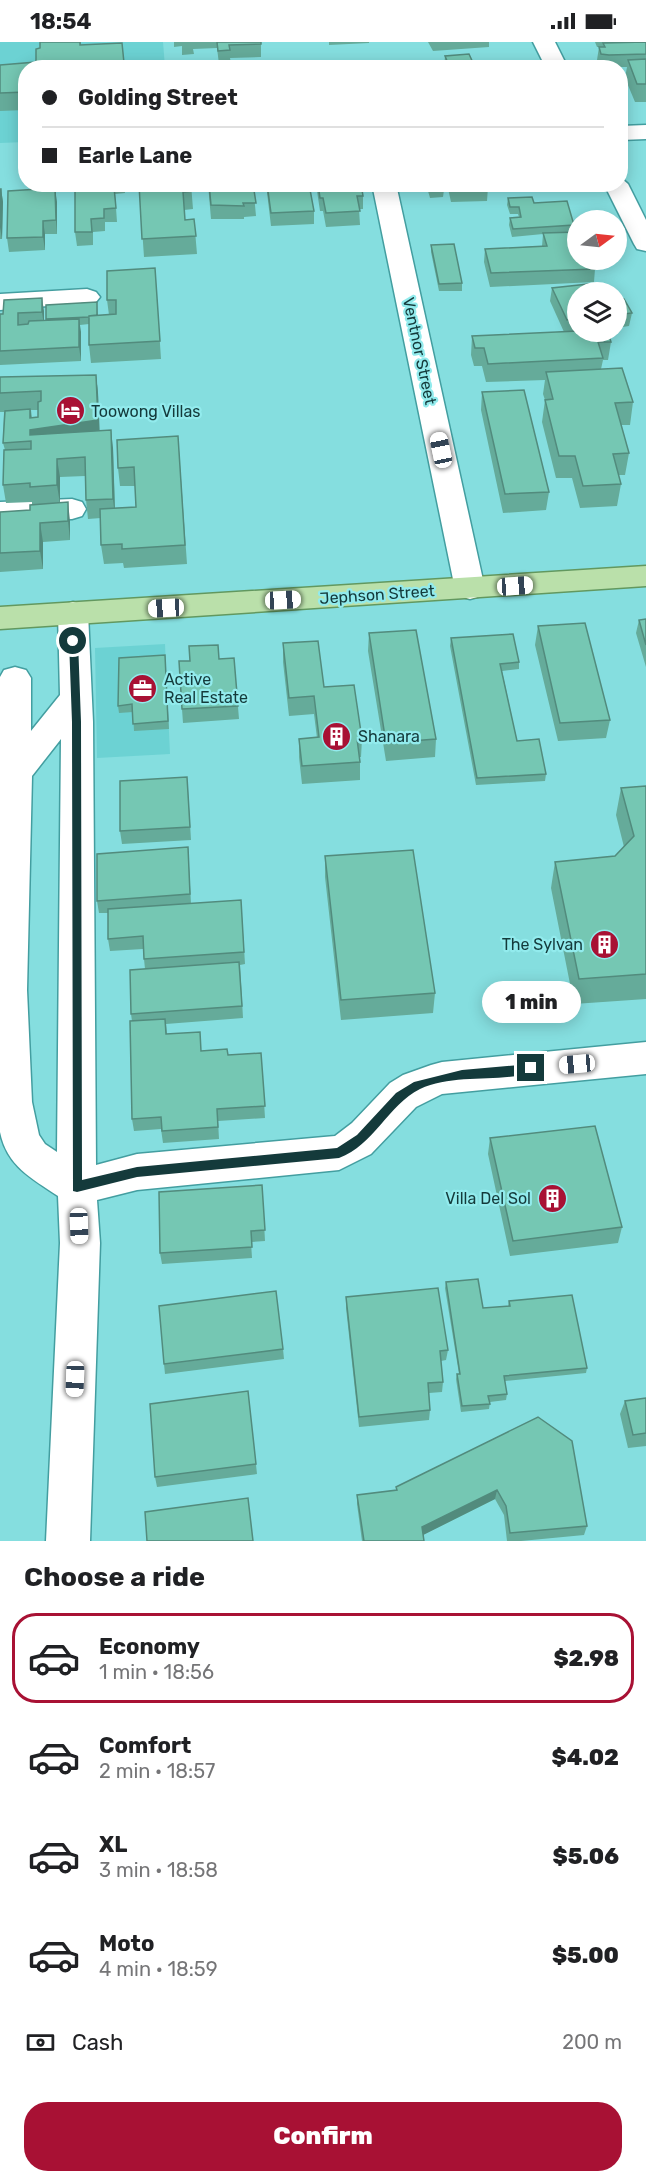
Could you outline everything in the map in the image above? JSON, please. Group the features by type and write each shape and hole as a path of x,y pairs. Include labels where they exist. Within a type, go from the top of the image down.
{"main road":[{"name":"Jephson Street","path":"0,618 646,576"}],"street":[{"path":"544,42 553,60"},
{"path":"628,133 646,132"},
{"name":"Ventnor Street","path":"386,192 470,589"},
{"path":"620,192 646,244"},
{"path":"0,302 87,297"},
{"path":"0,512 72,508"},
{"path":"68,1541 80,1243 77,1187 76,697 73,613"},
{"path":"15,678 15,778 9,990 16,1119 21,1141 31,1156 77,1187 137,1172 339,1153 361,1139 400,1097 418,1085 442,1078 646,1058"},
{"path":"15,778 17,769 76,697"}],"shaded area":[{"path":"0,42 163,42 164,60 18,60 18,142 0,143"},
{"path":"165,644 170,754 97,758 95,648"}],"building":[{"path":"40,42 80,42 80,45 122,43 124,60 36,60 36,49 40,48"},
{"path":"217,42 261,42 261,44 229,45 230,50 218,51"},
{"path":"646,42 646,54 601,54 599,47 605,47 603,43"},
{"path":"469,54 472,60 447,60 445,56"},
{"path":"646,59 646,84 637,84 628,60"},
{"path":"18,64 18,92 0,93 0,65"},
{"path":"8,191 55,192 56,220 43,221 43,237 7,238"},
{"path":"75,192 114,192 116,208 104,209 104,218 91,219 92,232 75,232"},
{"path":"139,192 183,192 185,220 194,219 196,236 142,239"},
{"path":"210,192 254,192 256,203 243,203 244,206 211,205"},
{"path":"268,192 310,192 314,211 271,213"},
{"path":"319,192 362,192 363,196 357,196 360,211 326,213 323,198 320,198"},
{"path":"532,197 534,203 567,201 570,210 567,210 567,225 513,229 510,218 521,217 519,207 510,207 508,198"},
{"path":"567,232 567,270 569,270 491,273 485,249 547,246 543,233"},
{"path":"454,244 462,283 439,284 431,245"},
{"path":"155,268 160,341 89,345 89,316 116,314 116,300 107,300 107,271"},
{"path":"567,286 567,320 552,288"},
{"path":"42,298 42,312 18,313 18,325 28,324 29,321 79,319 79,347 0,351 0,314 3,314 4,300"},
{"path":"97,302 97,315 46,319 46,305"},
{"path":"627,304 632,313 627,314"},
{"path":"567,332 567,342 598,342 603,358 488,364 484,348 475,348 472,336"},
{"path":"622,368 633,402 615,403 629,453 613,454 621,484 583,486 575,456 559,456 545,400 553,399 546,372"},
{"path":"96,375 98,420 30,430 30,435 111,430 113,499 86,500 85,457 57,459 57,485 30,487 30,483 3,485 4,450 31,449 31,441 3,443 5,411 30,409 30,418 38,417 41,391 0,393 0,377"},
{"path":"524,390 549,492 505,494 482,392"},
{"path":"178,436 185,545 122,549 122,544 101,545 100,509 136,507 134,467 118,468 117,440"},
{"path":"68,502 68,521 40,523 40,551 0,553 0,512 30,510 30,505"},
{"path":"646,619 646,645 639,620"},
{"path":"585,623 610,720 560,723 538,626"},
{"path":"416,630 436,739 386,743 369,633"},
{"path":"513,634 519,662 500,664 517,741 539,739 546,774 477,778 451,638"},
{"name":"Shanara","path":"318,641 324,687 354,685 362,739 357,739 360,762 302,766 299,739 319,737 314,696 289,698 283,643"},
{"path":"218,645 219,659 234,658 238,706 182,709 179,661 190,661 189,646"},
{"name":"Active Real Estate","path":"165,655 168,721 133,724 132,704 118,706 119,658"},
{"path":"187,777 190,827 120,831 120,781"},
{"name":"The Sylvan","path":"646,786 646,974 579,979 555,862 615,856 634,836 621,788"},
{"path":"188,847 190,894 97,901 97,854"},
{"path":"413,850 435,993 341,1000 325,856"},
{"path":"241,900 244,952 144,959 143,936 108,939 108,909"},
{"path":"239,962 242,1006 131,1014 130,970"},
{"path":"165,1019 166,1034 200,1032 201,1051 227,1049 228,1055 261,1053 265,1106 217,1109 218,1127 162,1131 161,1117 132,1119 130,1021"},
{"name":"Villa Del Sol","path":"595,1126 622,1227 513,1241 490,1138"},
{"path":"262,1185 265,1230 251,1231 252,1247 160,1253 159,1192"},
{"path":"478,1279 483,1308 510,1306 509,1301 572,1295 587,1368 504,1376 507,1394 488,1396 490,1404 462,1406 457,1374 460,1374 446,1282"},
{"path":"438,1288 448,1350 440,1351 443,1382 428,1383 430,1410 359,1417 346,1297"},
{"path":"276,1291 283,1349 164,1364 159,1306"},
{"path":"248,1391 256,1464 155,1477 150,1404"},
{"path":"646,1398 646,1433 633,1435 625,1401"},
{"path":"538,1417 572,1441 587,1526 510,1533 506,1506 497,1490 422,1527 424,1541 364,1541 357,1495 397,1490 396,1487"},
{"path":"248,1498 253,1541 147,1541 145,1512"}],"place":[{"name":"Toowong Villas","path":"70,411"},
{"name":"Active Real Estate","path":"143,688"},
{"name":"Shanara","path":"337,736"},
{"name":"The Sylvan","path":"604,944"},
{"name":"Villa Del Sol","path":"552,1198"}],"route":[{"path":"73,641 77,722 77,1187 137,1172 332,1155 348,1149 361,1139 400,1097 418,1085 442,1078 531,1068"}]}
